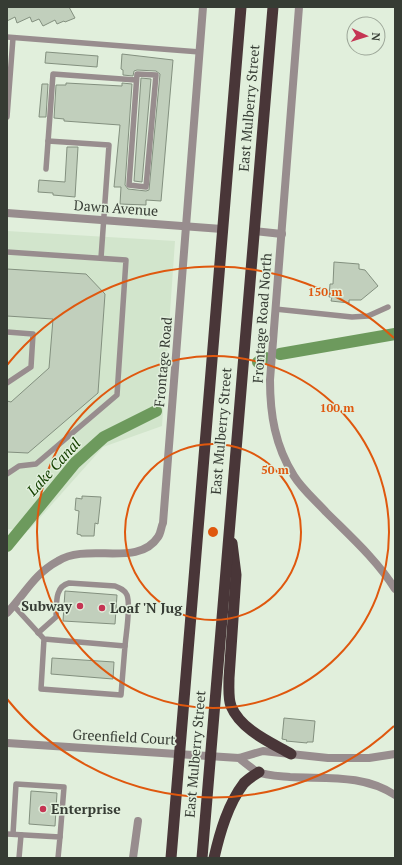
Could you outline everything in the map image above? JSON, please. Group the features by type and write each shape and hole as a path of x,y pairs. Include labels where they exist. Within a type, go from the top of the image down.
{"highway":[{"name":"East Mulberry Street","path":"171,858 241,7"},
{"name":"East Mulberry Street","path":"202,858 253,231 273,7"},
{"path":"229,524 236,575 229,678 231,706 239,719 250,729 291,754"},
{"path":"214,858 220,834 236,796 245,782 259,772"}],"street":[{"name":"Frontage Road","path":"7,613 39,574 58,560 67,556 92,552 135,553 144,550 159,536 163,523 203,7"},
{"name":"Frontage Road North","path":"300,7 270,380 270,403 273,426 285,461 294,476 306,491 373,560 395,589"},
{"name":"Dawn Avenue","path":"7,213 222,229"},
{"path":"253,231 282,234"},
{"name":"Greenfield Court","path":"7,743 239,758"},
{"path":"239,758 263,751 328,758 369,758 395,754"},
{"path":"239,758 259,772 278,776 352,779 384,787 395,794"},
{"path":"132,858 138,821"}],"lane":[{"path":"7,117 10,37 200,52"},
{"path":"46,169 53,74 136,80"},
{"path":"137,74 156,76 146,186 129,185 136,80 137,74"},
{"path":"48,141 109,145 101,258"},
{"path":"7,252 126,260 117,395 36,464 19,466 7,474"},
{"path":"275,309 352,317 368,316 388,307"},
{"path":"7,332 33,334 31,367 7,383"},
{"path":"38,633 56,617 57,596 64,584 115,586 121,589 127,594 128,603 121,695 41,689 44,639"},
{"path":"14,606 44,639 125,646"},
{"path":"58,858 60,837 64,786 16,784 10,834 60,837"},
{"path":"20,858 21,835"}],"shaded area":[{"path":"7,231 175,241 162,426 103,447 29,530 7,529"}],"building":[{"path":"7,7 69,7 75,18 57,24 55,20 43,26 39,19 32,22 30,17 17,23 15,17 7,21"},
{"path":"46,52 98,56 97,67 45,63"},
{"path":"122,54 173,60 161,201 146,200 146,205 120,204 121,187 114,187 120,125 64,121 64,119 54,118 56,85 66,85 66,83 122,86 122,83 132,84 125,185 128,189 149,190 160,74 156,71 137,70 134,71 133,76 123,75 123,70 121,69"},
{"path":"141,78 151,79 142,182 134,181"},
{"path":"42,84 48,84 46,117 39,117"},
{"path":"67,147 78,147 75,197 38,192 39,180 65,182"},
{"path":"334,262 359,264 359,269 365,270 378,286 361,300 349,300 349,303 331,301 332,297 329,297 330,284 333,284"},
{"path":"7,269 86,274 105,294 98,393 28,453 7,452 7,401 11,402 49,368 53,319 7,316"},
{"path":"82,496 101,497 98,524 95,523 94,536 81,536 77,534 79,511 75,510 76,498 82,499"},
{"path":"65,591 117,595 115,624 63,621"},
{"path":"52,658 114,662 113,679 51,674"},
{"path":"284,718 315,721 313,742 307,743 286,741 287,740 282,739"},
{"name":"Enterprise","path":"31,791 57,793 55,826 29,824"}],"waterway":[{"name":"Lake Canal","path":"280,354 395,334"},
{"name":"Lake Canal","path":"258,362 266,358"},
{"name":"Lake Canal","path":"7,546 75,463 104,437 156,411"}],"place":[{"name":"Subway","path":"80,606"},
{"name":"Loaf 'N Jug","path":"102,608"},
{"name":"Enterprise","path":"43,809"}]}
